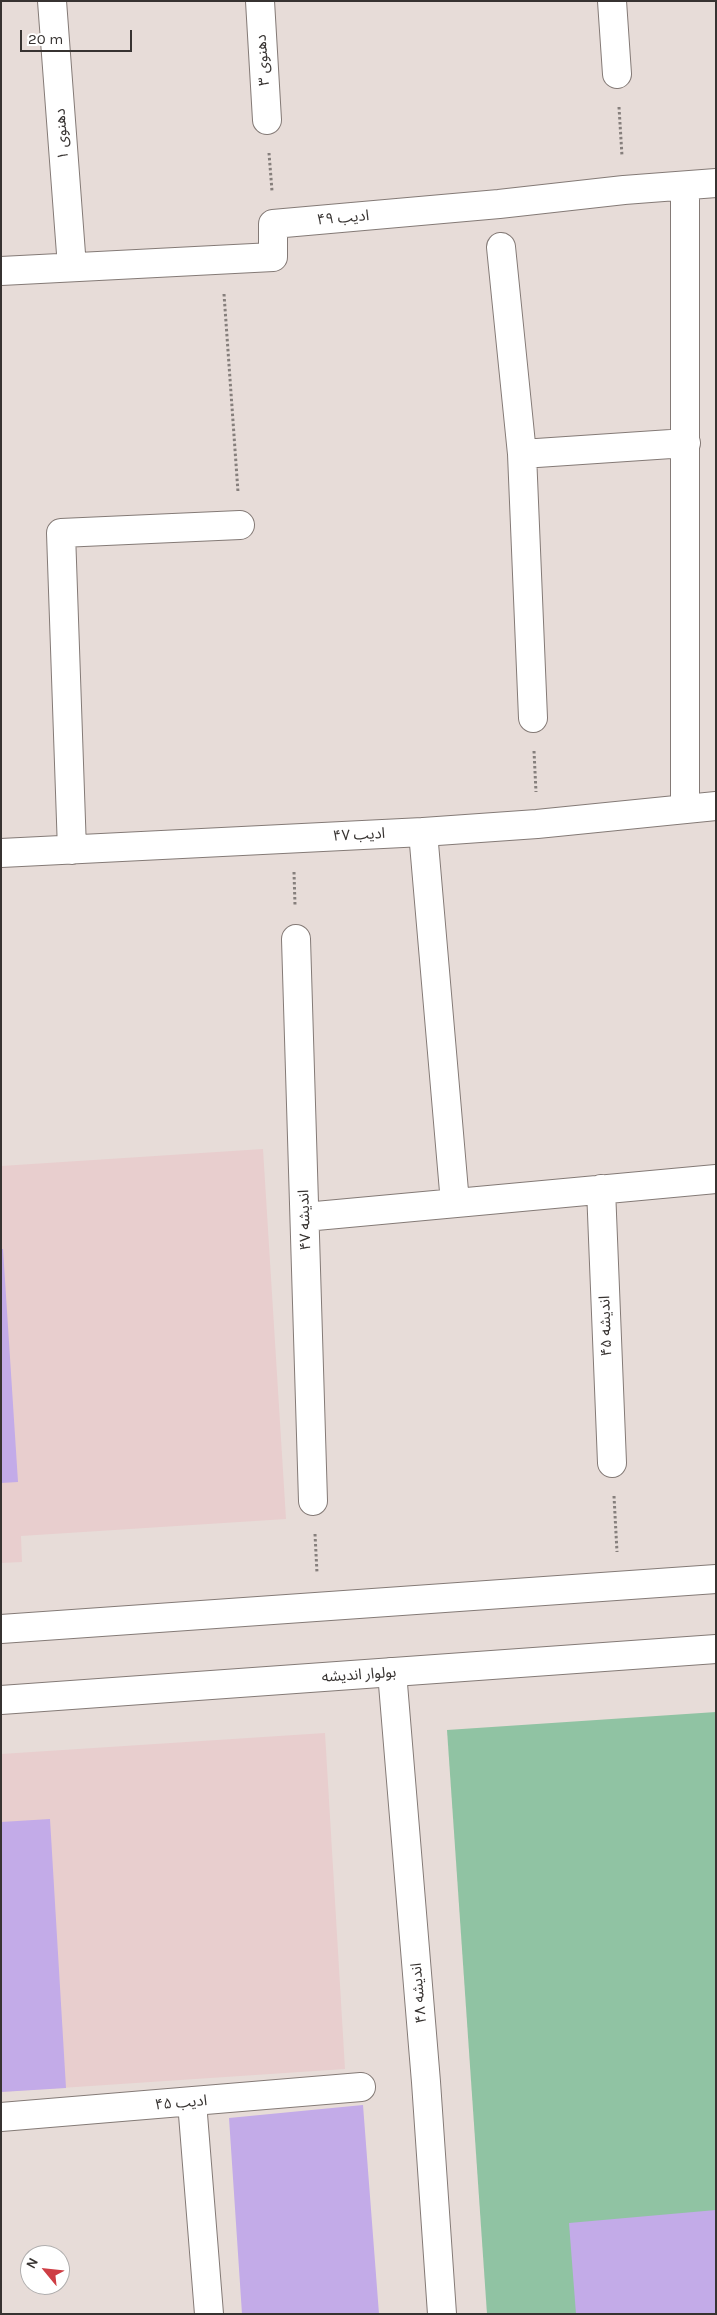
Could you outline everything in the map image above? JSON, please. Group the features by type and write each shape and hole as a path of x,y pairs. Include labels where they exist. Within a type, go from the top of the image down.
{"street":[{"name":"دهنوی ۱","path":"52,1 72,267"},
{"name":"دهنوی ۳","path":"260,1 267,120"},
{"path":"612,1 618,74"},
{"name":"ادیب ۴۹","path":"274,224 500,204 624,190 716,183"},
{"path":"685,186 685,809"},
{"path":"1,272 273,257 274,224"},
{"path":"501,248 522,454 533,718"},
{"path":"522,454 686,443"},
{"path":"72,850 61,533 240,525"},
{"name":"ادیب ۴۷","path":"1,853 423,832 537,824 716,806"},
{"path":"423,832 455,1203"},
{"name":"اندیشه ۴۷","path":"296,939 313,1501"},
{"path":"305,1217 716,1179"},
{"name":"اندیشه ۴۵","path":"601,1190 612,1463"},
{"path":"1,1629 716,1579"},
{"name":"بولوار اندیشه","path":"1,1700 716,1649"},
{"name":"اندیشه ۴۸","path":"392,1672 426,2082 442,2314"},
{"name":"ادیب ۴۵","path":"1,2117 361,2087"},
{"path":"192,2102 209,2314"}],"path":[{"path":"618,74 624,190"},
{"path":"267,120 274,224"},
{"path":"222,260 240,525"},
{"path":"533,718 537,824"},
{"path":"293,838 296,939"},
{"path":"612,1463 619,1585"},
{"path":"313,1501 319,1607"}],"shaded area":[{"path":"263,1149 286,1519 21,1536 22,1562 1,1563 1,1166"},
{"path":"325,1733 345,2069 1,2092 1,1754"}],"green space":[{"path":"716,1712 716,2314 487,2314 447,1730"}],"building":[{"path":"1,1249 3,1249 18,1482 1,1483"},
{"path":"50,1819 66,2088 1,2092 1,1822"},
{"path":"363,2105 379,2314 242,2314 229,2118"},
{"path":"716,2210 716,2314 576,2314 569,2223"}]}
